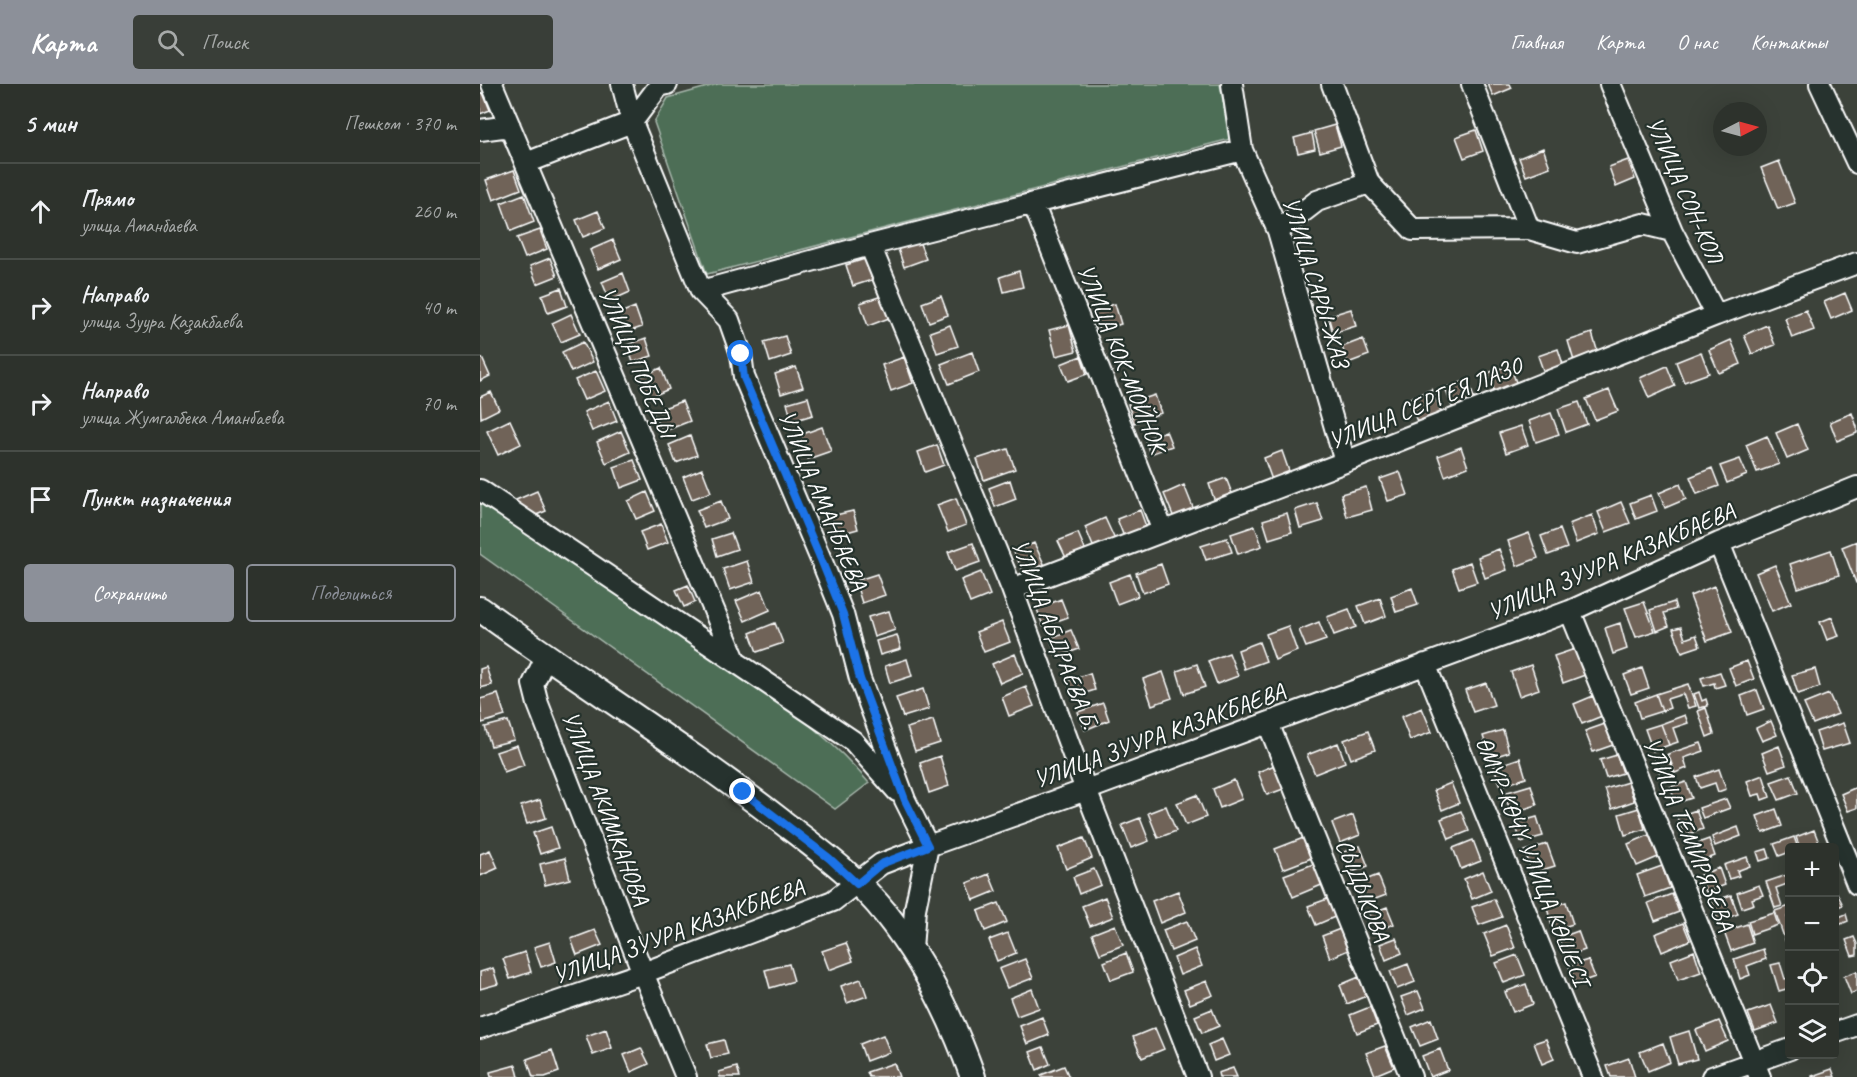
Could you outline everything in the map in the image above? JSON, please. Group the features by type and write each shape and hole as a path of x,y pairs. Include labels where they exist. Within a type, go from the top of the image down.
{"main road":[{"path":"480,609 743,792 829,858 857,884 884,912 912,949 938,992 973,1077"}],"street":[{"name":"УЛИЦА ПОБЕДЫ","path":"492,84 735,660"},
{"name":"УЛИЦА АМАНБАЕВА","path":"622,84 632,122 701,291 729,320 741,354 744,378 843,614 860,679 905,800 928,846"},
{"path":"525,163 632,122 659,86 667,84"},
{"name":"УЛИЦА САРЫ-ЖАЗ","path":"1232,84 1242,150 1278,231 1345,462"},
{"path":"1332,84 1369,183 1413,230 1529,229 1577,243 1643,224 1672,231"},
{"path":"1472,84 1529,229"},
{"name":"УЛИЦА СОН-КОЛ","path":"1610,84 1672,231 1716,315"},
{"path":"1820,84 1857,163"},
{"path":"480,130 510,126"},
{"path":"701,291 870,245 1242,150"},
{"path":"1278,231 1317,201 1369,183"},
{"name":"УЛИЦА КОК-МОЙНОК","path":"1033,203 1163,531"},
{"name":"УЛИЦА АБДРАЕВА Б.","path":"870,245 1012,589 1086,790 1198,1077"},
{"name":"УЛИЦА СЕРГЕЯ ЛАЗО","path":"1012,589 1345,462 1716,315 1857,263"},
{"name":"УЛИЦА ЗУУРА КАЗАКБАЕВА","path":"480,1028 643,974 832,901 881,864 1570,611 1719,543 1857,487"},
{"path":"480,489 853,741 905,800"},
{"path":"1719,543 1857,884"},
{"name":"УЛИЦА ТЕМИРЯЗЕВА","path":"1570,611 1756,1069"},
{"name":"УЛИЦА АКИМКАНОВА","path":"546,657 533,684 538,704 643,974 686,1077"},
{"name":"ӨМҮР-КӨЧҮ УЛИЦА КӨШЕСІ","path":"1425,664 1593,1077"},
{"name":"СЫДЫКОВА","path":"1268,723 1411,1077"},
{"path":"912,949 915,909 928,846"},
{"path":"1839,1031 1857,1024"},
{"path":"1712,1077 1756,1069 1785,1051"}],"green space":[{"path":"718,84 1220,84 1230,139 707,274 654,122 668,98"},
{"path":"480,502 778,700 826,739 869,783 835,809 480,554"}],"building":[{"path":"1488,84 1510,84 1512,88 1493,96"},
{"path":"483,93 490,110 480,114 480,94"},
{"path":"1335,125 1341,146 1320,152 1314,131"},
{"path":"1476,130 1483,151 1464,158 1456,137"},
{"path":"1312,133 1315,149 1298,153 1294,138"},
{"path":"1543,148 1550,167 1526,176 1519,158"},
{"path":"1628,160 1635,179 1616,187 1609,167"},
{"path":"1779,161 1795,203 1778,209 1761,168"},
{"path":"514,170 521,189 493,200 486,180"},
{"path":"524,194 534,222 511,231 501,203"},
{"path":"598,211 605,228 583,237 576,220"},
{"path":"540,230 547,249 525,258 517,238"},
{"path":"613,240 621,259 598,269 590,250"},
{"path":"919,241 926,259 904,267 898,249"},
{"path":"550,258 557,276 537,284 530,266"},
{"path":"868,258 875,279 853,286 846,265"},
{"path":"1019,271 1023,287 1004,292 1000,277"},
{"path":"623,273 630,292 610,301 602,282"},
{"path":"561,288 567,306 548,313 542,295"},
{"path":"1845,293 1852,310 1831,319 1824,302"},
{"path":"882,296 889,318 868,326 860,303"},
{"path":"941,296 948,315 929,322 922,303"},
{"path":"1115,304 1121,324 1099,331 1093,310"},
{"path":"635,307 642,327 622,334 615,315"},
{"path":"1351,309 1356,326 1333,333 1328,316"},
{"path":"1806,310 1814,330 1792,338 1785,318"},
{"path":"571,314 580,334 561,342 552,323"},
{"path":"950,325 958,346 937,353 930,332"},
{"path":"1069,325 1076,351 1056,356 1049,330"},
{"path":"1767,325 1775,345 1752,354 1744,335"},
{"path":"1592,333 1598,353 1574,361 1568,341"},
{"path":"785,336 791,355 770,362 764,342"},
{"path":"646,338 652,356 633,362 627,345"},
{"path":"1363,339 1369,355 1348,363 1342,347"},
{"path":"1731,340 1741,364 1719,373 1709,350"},
{"path":"583,342 593,362 571,372 562,352"},
{"path":"1558,349 1564,367 1544,373 1538,356"},
{"path":"972,352 979,372 949,384 941,364"},
{"path":"1701,352 1709,373 1684,382 1676,362"},
{"path":"1081,356 1087,374 1068,381 1061,364"},
{"path":"904,357 913,383 891,391 882,365"},
{"path":"482,358 490,376 480,381 480,359"},
{"path":"1510,365 1517,385 1495,393 1488,373"},
{"path":"1667,366 1675,386 1649,398 1640,378"},
{"path":"796,367 803,387 781,394 775,374"},
{"path":"661,368 669,389 648,398 639,377"},
{"path":"596,371 605,391 584,400 575,380"},
{"path":"1468,380 1475,401 1453,409 1445,388"},
{"path":"1432,389 1442,414 1418,424 1408,399"},
{"path":"1609,390 1618,411 1595,420 1586,399"},
{"path":"491,392 499,409 481,418 480,397"},
{"path":"1155,395 1161,413 1134,423 1128,404"},
{"path":"808,397 813,415 792,421 787,403"},
{"path":"609,401 617,421 592,431 584,412"},
{"path":"682,401 690,421 662,432 653,412"},
{"path":"1579,402 1587,424 1566,432 1558,409"},
{"path":"1551,413 1559,434 1536,442 1529,421"},
{"path":"1852,413 1857,433 1837,441 1830,422"},
{"path":"510,420 521,444 498,455 487,431"},
{"path":"1797,424 1808,450 1787,459 1776,433"},
{"path":"1521,426 1528,445 1506,453 1499,433"},
{"path":"822,427 831,451 808,459 800,435"},
{"path":"621,431 630,452 606,463 597,442"},
{"path":"1166,431 1172,446 1150,454 1145,439"},
{"path":"690,436 697,455 676,463 669,445"},
{"path":"1767,436 1779,464 1757,472 1746,445"},
{"path":"937,445 944,465 925,472 918,452"},
{"path":"1461,447 1468,467 1445,476 1438,456"},
{"path":"1008,449 1015,469 984,480 977,459"},
{"path":"1282,451 1290,474 1272,480 1264,458"},
{"path":"1740,459 1747,475 1727,483 1720,466"},
{"path":"634,460 642,480 621,488 614,467"},
{"path":"1712,468 1719,486 1697,494 1690,477"},
{"path":"702,469 711,492 692,499 683,477"},
{"path":"1400,472 1408,495 1388,501 1380,479"},
{"path":"1226,478 1233,496 1215,502 1209,484"},
{"path":"1010,480 1016,499 995,507 989,488"},
{"path":"1680,484 1686,499 1665,508 1659,493"},
{"path":"1184,485 1194,510 1174,518 1164,494"},
{"path":"1366,487 1372,510 1347,517 1341,494"},
{"path":"537,491 546,511 524,520 516,500"},
{"path":"647,492 655,511 636,519 628,501"},
{"path":"1651,495 1657,511 1636,519 1630,503"},
{"path":"956,498 966,525 948,532 937,505"},
{"path":"721,501 728,519 704,528 697,510"},
{"path":"1621,502 1630,523 1606,532 1598,512"},
{"path":"1317,503 1323,521 1300,528 1295,510"},
{"path":"1140,510 1147,529 1124,537 1117,519"},
{"path":"853,511 858,529 836,535 831,516"},
{"path":"1287,513 1292,532 1269,539 1263,520"},
{"path":"1592,515 1599,534 1576,543 1569,524"},
{"path":"1105,518 1116,542 1095,551 1085,527"},
{"path":"661,524 668,542 647,550 640,532"},
{"path":"1255,526 1262,546 1238,554 1231,534"},
{"path":"1560,529 1567,548 1548,555 1541,536"},
{"path":"731,533 737,549 717,556 712,539"},
{"path":"1078,533 1087,554 1068,562 1058,541"},
{"path":"1529,533 1538,558 1517,566 1508,541"},
{"path":"1227,538 1232,552 1206,560 1201,546"},
{"path":"1857,541 1857,583 1856,583 1842,547"},
{"path":"973,543 980,562 955,571 948,552"},
{"path":"1034,543 1046,568 1026,577 1014,552"},
{"path":"1499,549 1507,570 1485,578 1478,557"},
{"path":"1831,550 1839,575 1798,588 1790,564"},
{"path":"747,561 754,582 730,590 723,569"},
{"path":"1470,562 1477,582 1459,588 1452,569"},
{"path":"1161,564 1168,584 1143,593 1136,573"},
{"path":"1775,565 1791,603 1772,611 1756,573"},
{"path":"981,572 990,595 970,603 961,580"},
{"path":"877,574 885,595 862,603 855,581"},
{"path":"1130,574 1138,596 1117,604 1109,582"},
{"path":"688,585 695,602 684,607 676,590"},
{"path":"1714,586 1732,632 1707,641 1690,596"},
{"path":"1412,588 1418,605 1396,612 1391,596"},
{"path":"762,590 770,610 745,621 736,601"},
{"path":"1380,598 1386,616 1365,624 1358,606"},
{"path":"1061,599 1068,617 1043,626 1037,609"},
{"path":"1644,602 1655,631 1636,637 1625,608"},
{"path":"1674,602 1676,609 1664,613 1669,626 1657,631 1650,610"},
{"path":"1349,609 1356,627 1334,635 1327,617"},
{"path":"889,611 895,630 874,637 868,617"},
{"path":"1832,617 1839,636 1827,640 1820,622"},
{"path":"1002,622 1010,642 984,652 976,632"},
{"path":"1319,622 1326,640 1306,647 1299,630"},
{"path":"775,623 783,643 757,652 750,633"},
{"path":"1620,623 1627,649 1613,654 1605,628"},
{"path":"1288,626 1297,651 1275,660 1266,634"},
{"path":"1681,627 1685,639 1696,635 1700,646 1682,652 1673,629"},
{"path":"1071,630 1079,649 1057,657 1050,638"},
{"path":"897,635 901,649 880,655 876,641"},
{"path":"1259,642 1266,661 1244,669 1238,650"},
{"path":"1575,649 1585,675 1563,683 1554,656"},
{"path":"1229,653 1238,676 1217,684 1208,661"},
{"path":"1015,654 1023,673 1000,683 992,664"},
{"path":"907,659 912,676 890,683 885,666"},
{"path":"1747,661 1754,679 1736,686 1729,668"},
{"path":"1197,664 1205,687 1184,694 1177,671"},
{"path":"1531,665 1539,689 1519,696 1511,672"},
{"path":"486,667 492,685 480,688 480,669"},
{"path":"1642,668 1649,688 1631,694 1624,675"},
{"path":"1815,669 1820,687 1798,694 1792,675"},
{"path":"1163,672 1172,698 1152,705 1143,679"},
{"path":"1720,672 1725,685 1715,688 1714,683 1704,686 1701,678"},
{"path":"1090,673 1095,690 1073,697 1067,681"},
{"path":"1486,683 1494,705 1473,712 1465,690"},
{"path":"1688,684 1696,706 1688,708 1683,694 1667,699 1670,708 1662,711 1656,694"},
{"path":"1026,687 1034,706 1009,716 1002,697"},
{"path":"923,689 929,709 903,717 896,698"},
{"path":"1757,690 1764,709 1747,715 1741,696"},
{"path":"1699,692 1702,701 1706,699 1708,706 1699,708 1694,694"},
{"path":"498,694 505,716 482,723 480,699"},
{"path":"1656,694 1662,711 1640,718 1635,702"},
{"path":"1829,694 1838,714 1813,724 1804,704"},
{"path":"1593,696 1602,716 1582,724 1574,704"},
{"path":"1103,703 1109,720 1085,730 1078,712"},
{"path":"1422,708 1432,732 1410,740 1401,717"},
{"path":"1706,708 1714,734 1707,737 1698,711"},
{"path":"1685,715 1688,723 1673,728 1678,742 1669,745 1661,724"},
{"path":"933,720 940,743 915,751 907,728"},
{"path":"508,721 514,740 491,746 485,727"},
{"path":"1771,721 1777,735 1762,741 1756,728"},
{"path":"1843,723 1850,743 1822,751 1816,732"},
{"path":"1605,724 1613,745 1593,752 1585,731"},
{"path":"1661,724 1669,745 1653,751 1645,729"},
{"path":"1503,730 1509,752 1490,758 1483,736"},
{"path":"1368,731 1375,750 1351,759 1344,740"},
{"path":"1338,743 1345,762 1315,774 1307,755"},
{"path":"1701,743 1704,751 1684,758 1687,768 1675,773 1668,754"},
{"path":"517,745 524,765 504,772 496,752"},
{"path":"1779,746 1786,765 1769,771 1762,753"},
{"path":"1617,755 1623,773 1606,778 1600,760"},
{"path":"1667,755 1673,772 1661,777 1655,759"},
{"path":"940,756 949,786 929,793 920,763"},
{"path":"1520,758 1526,778 1501,786 1494,767"},
{"path":"1277,764 1286,788 1267,795 1258,772"},
{"path":"1719,769 1726,789 1718,792 1715,783 1700,788 1696,777"},
{"path":"1763,775 1770,797 1762,800 1760,794 1752,796 1747,781"},
{"path":"1791,775 1798,793 1779,800 1771,782"},
{"path":"1234,780 1242,799 1220,808 1213,789"},
{"path":"1628,782 1634,801 1612,809 1605,789"},
{"path":"1686,782 1692,798 1676,803 1670,787"},
{"path":"1451,783 1459,803 1442,810 1434,790"},
{"path":"1531,785 1537,805 1511,813 1504,793"},
{"path":"1857,787 1857,808 1848,811 1841,794"},
{"path":"1197,795 1206,817 1186,825 1177,803"},
{"path":"1726,799 1730,808 1703,818 1699,808"},
{"path":"540,800 546,818 527,824 521,806"},
{"path":"1166,806 1176,831 1158,838 1148,813"},
{"path":"1639,808 1645,829 1625,835 1619,814"},
{"path":"1776,809 1782,826 1763,833 1757,816"},
{"path":"1696,810 1703,829 1684,836 1677,817"},
{"path":"1461,811 1469,831 1449,839 1441,819"},
{"path":"1353,815 1360,835 1340,843 1332,823"},
{"path":"1537,817 1543,836 1521,842 1515,823"},
{"path":"1140,818 1149,841 1131,848 1122,825"},
{"path":"551,827 558,848 540,854 533,833"},
{"path":"1738,827 1741,836 1715,846 1712,837"},
{"path":"1814,830 1819,843 1798,843 1796,837"},
{"path":"1649,835 1658,857 1637,866 1628,844"},
{"path":"1306,837 1314,857 1283,869 1275,849"},
{"path":"1794,837 1796,843 1785,843 1785,854 1779,856 1774,844"},
{"path":"1084,838 1092,858 1066,869 1058,848"},
{"path":"1709,839 1715,856 1696,863 1690,846"},
{"path":"1473,840 1481,861 1461,869 1453,848"},
{"path":"1547,844 1555,866 1532,873 1525,851"},
{"path":"1360,846 1368,866 1352,872 1344,852"},
{"path":"1767,849 1770,858 1760,861 1757,852"},
{"path":"490,850 498,868 480,876 480,854"},
{"path":"1747,857 1750,866 1737,871 1739,876 1729,879 1724,865"},
{"path":"565,858 570,879 545,885 540,864"},
{"path":"1316,863 1324,884 1293,897 1284,875"},
{"path":"1662,866 1670,888 1645,897 1637,875"},
{"path":"1719,868 1725,885 1706,892 1700,875"},
{"path":"1094,869 1101,885 1079,894 1073,877"},
{"path":"1483,871 1491,891 1472,899 1464,879"},
{"path":"989,874 996,891 974,900 967,883"},
{"path":"1378,875 1386,895 1365,903 1358,883"},
{"path":"1785,876 1785,885 1776,888 1782,906 1775,908 1766,882"},
{"path":"1759,885 1763,895 1752,899 1754,904 1742,908 1737,893"},
{"path":"1178,891 1186,912 1160,923 1152,901"},
{"path":"1672,894 1679,912 1655,921 1648,903"},
{"path":"1731,895 1738,914 1718,921 1712,902"},
{"path":"1105,897 1113,917 1090,926 1082,906"},
{"path":"1330,898 1337,916 1316,925 1308,906"},
{"path":"1494,899 1502,917 1479,925 1472,907"},
{"path":"1566,902 1573,924 1553,930 1547,908"},
{"path":"999,903 1007,922 985,931 978,911"},
{"path":"1387,907 1394,924 1376,931 1369,914"},
{"path":"1785,908 1785,940 1775,911"},
{"path":"1774,913 1778,925 1752,934 1748,921"},
{"path":"1846,914 1848,921 1839,925 1839,917"},
{"path":"1187,921 1195,941 1171,951 1163,930"},
{"path":"1683,923 1690,940 1662,952 1655,934"},
{"path":"1747,924 1753,943 1731,951 1724,932"},
{"path":"1115,925 1123,945 1100,954 1092,934"},
{"path":"1506,925 1515,948 1493,956 1484,934"},
{"path":"1340,929 1348,950 1330,958 1322,936"},
{"path":"595,930 602,945 577,955 571,939"},
{"path":"1578,931 1585,950 1565,957 1559,938"},
{"path":"1008,933 1016,953 997,961 989,940"},
{"path":"1854,937 1857,944 1857,955 1852,956 1846,940"},
{"path":"1396,938 1402,953 1386,960 1380,944"},
{"path":"550,942 556,962 541,967 534,947"},
{"path":"846,943 853,961 829,970 822,951"},
{"path":"1195,949 1202,966 1180,975 1174,958"},
{"path":"1763,949 1766,959 1747,966 1750,975 1740,979 1734,959"},
{"path":"1694,951 1701,972 1678,980 1671,960"},
{"path":"525,952 531,972 510,979 503,959"},
{"path":"1126,953 1133,972 1111,980 1104,962"},
{"path":"1517,955 1525,975 1504,983 1496,963"},
{"path":"1025,959 1033,978 1007,988 999,969"},
{"path":"1588,960 1595,977 1575,984 1569,966"},
{"path":"1780,963 1785,979 1785,989 1779,991 1771,965"},
{"path":"789,964 794,981 770,988 765,970"},
{"path":"1408,964 1415,982 1397,989 1390,971"},
{"path":"493,968 498,984 480,989 480,972"},
{"path":"1857,971 1857,991 1851,994 1844,976"},
{"path":"1359,977 1366,996 1347,1004 1340,985"},
{"path":"861,979 867,996 847,1003 841,986"},
{"path":"1207,981 1213,995 1190,1004 1184,990"},
{"path":"1526,984 1533,1004 1513,1012 1505,992"},
{"path":"1032,989 1039,1008 1017,1016 1010,998"},
{"path":"1418,991 1425,1008 1408,1015 1401,997"},
{"path":"1771,1005 1778,1023 1755,1031 1748,1013"},
{"path":"1370,1007 1377,1025 1357,1033 1350,1015"},
{"path":"1212,1009 1219,1026 1202,1033 1195,1016"},
{"path":"1042,1017 1049,1035 1027,1044 1020,1026"},
{"path":"1431,1019 1438,1039 1420,1046 1412,1027"},
{"path":"1719,1021 1728,1041 1705,1051 1696,1030"},
{"path":"1155,1028 1164,1049 1142,1058 1133,1037"},
{"path":"606,1029 612,1048 593,1055 586,1036"},
{"path":"1689,1031 1697,1059 1678,1064 1670,1037"},
{"path":"883,1035 890,1052 866,1061 860,1044"},
{"path":"1222,1039 1229,1055 1214,1061 1208,1045"},
{"path":"1546,1039 1554,1059 1542,1064 1534,1043"},
{"path":"724,1040 728,1054 711,1058 707,1044"},
{"path":"1663,1043 1670,1062 1648,1071 1640,1052"},
{"path":"1385,1046 1394,1067 1375,1075 1366,1053"},
{"path":"1043,1047 1050,1064 1037,1070 1030,1052"},
{"path":"641,1048 649,1064 631,1072 624,1055"},
{"path":"1440,1049 1448,1070 1430,1077 1422,1056"},
{"path":"552,1050 559,1072 545,1077 533,1077 527,1059"},
{"path":"1629,1058 1635,1077 1611,1077 1607,1066"},
{"path":"894,1063 899,1077 869,1077 867,1072"},
{"path":"516,1065 519,1077 491,1077 490,1072"},
{"path":"1064,1066 1069,1077 1042,1077 1041,1075"},
{"path":"737,1067 740,1077 720,1077 719,1072"},
{"path":"1233,1068 1237,1077 1219,1077 1218,1073"},
{"path":"1832,1069 1835,1077 1812,1077 1812,1076"}],"route":[{"path":"741,354 744,378 843,614 860,679 905,800 928,846 881,864 857,884 829,858 743,792"}]}
